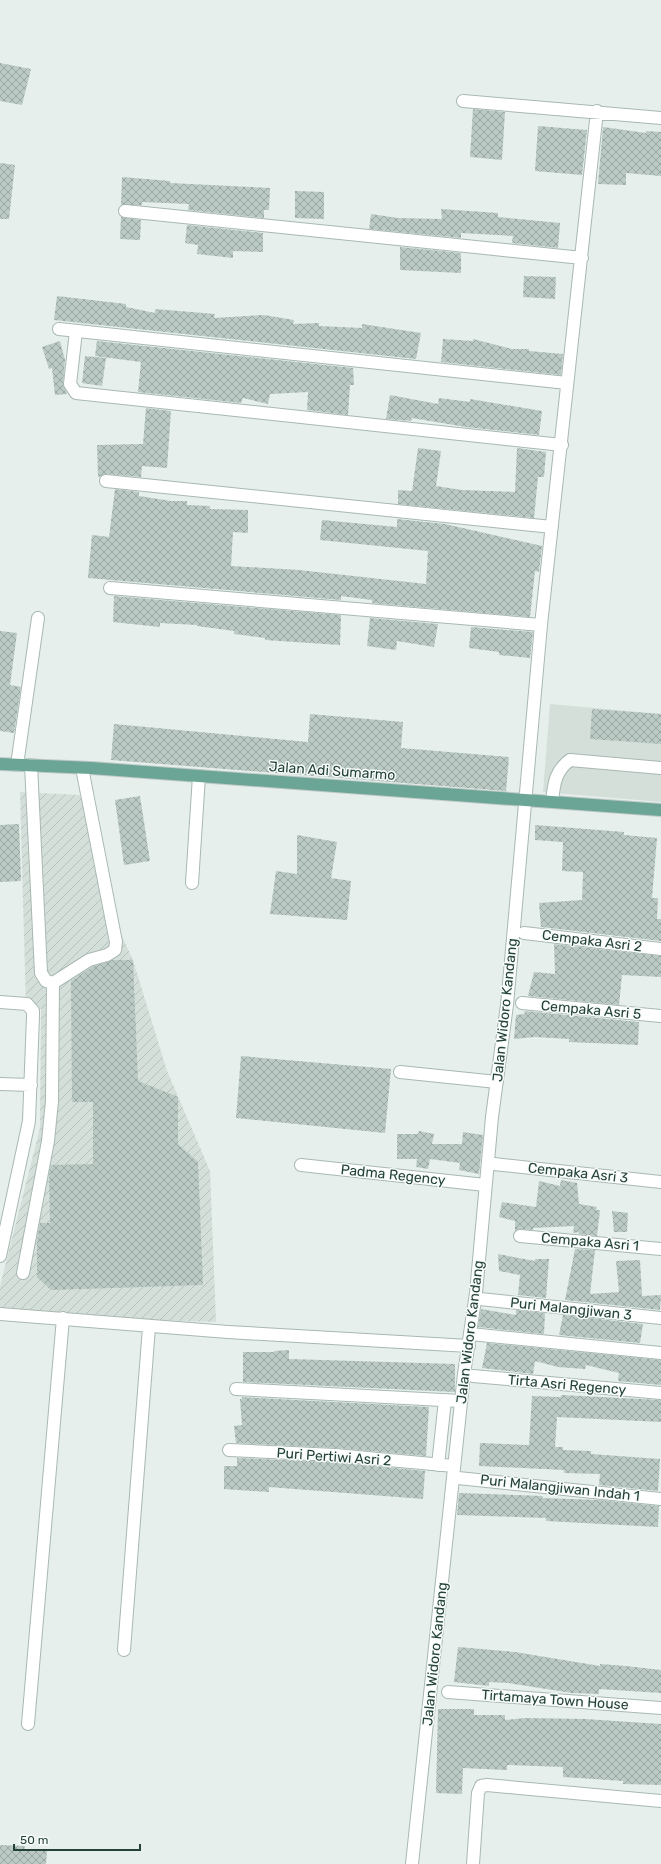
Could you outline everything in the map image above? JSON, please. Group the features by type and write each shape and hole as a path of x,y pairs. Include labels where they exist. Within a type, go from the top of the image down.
{"main road":[{"name":"Jalan Adi Sumarmo","path":"0,764 86,768 661,810"}],"street":[{"path":"464,101 597,111 661,118"},
{"name":"Jalan Widoro Kandang","path":"412,1864 461,1401 476,1293 485,1185 513,939 540,625 562,445 567,383 582,258 597,111"},
{"path":"125,211 582,258"},
{"path":"59,329 567,383"},
{"path":"76,331 70,384 76,393 562,445"},
{"path":"106,481 552,527"},
{"path":"110,588 540,625"},
{"path":"18,765 38,618"},
{"path":"552,801 556,774 563,765 570,760 661,768"},
{"path":"31,765 41,973 46,981 53,983 89,960 111,953 115,950 86,768"},
{"path":"192,883 199,776"},
{"name":"Cempaka Asri 2","path":"524,933 661,949"},
{"path":"23,1273 48,1141 52,1101 53,983"},
{"path":"0,1002 27,1004 33,1011 29,1121 0,1256"},
{"name":"Cempaka Asri 5","path":"522,1003 661,1016"},
{"path":"400,1072 497,1082"},
{"path":"0,1084 31,1085"},
{"name":"Cempaka Asri 3","path":"494,1164 661,1182"},
{"name":"Padma Regency","path":"301,1165 485,1185"},
{"name":"Cempaka Asri 1","path":"520,1236 661,1249"},
{"name":"Puri Malangjiwan 3","path":"480,1299 661,1318"},
{"path":"0,1314 63,1318 149,1327 228,1332 469,1340 661,1353"},
{"path":"28,1724 63,1318"},
{"path":"124,1650 149,1327"},
{"name":"Tirta Asri Regency","path":"473,1376 661,1393"},
{"path":"236,1389 461,1401"},
{"path":"438,1465 445,1400"},
{"name":"Puri Pertiwi Asri 2","path":"229,1450 335,1455 454,1466"},
{"name":"Puri Malangjiwan Indah 1","path":"458,1478 661,1499"},
{"name":"Tirtamaya Town House","path":"448,1692 661,1708"},
{"path":"473,1864 478,1793 481,1786 487,1785 661,1801"}],"shaded area":[{"path":"550,704 661,714 661,802 543,792"},
{"path":"20,792 80,795 115,922 133,960 167,1071 210,1171 216,1322 0,1315 0,1286 40,1128 41,1009 26,1009"}],"building":[{"path":"0,63 31,69 22,105 0,101"},
{"path":"473,109 505,112 502,160 470,157"},
{"path":"538,126 587,130 582,175 535,171"},
{"path":"603,127 646,133 646,131 661,132 661,176 626,173 626,185 598,184"},
{"path":"0,163 15,165 9,219 0,219"},
{"path":"122,177 170,181 170,183 270,188 269,210 264,210 264,218 188,210 189,204 142,202 142,205 121,205"},
{"path":"295,191 324,192 324,219 295,218"},
{"path":"441,209 498,213 498,217 560,223 558,248 512,243 513,236 461,233 461,238 369,229 371,214 398,218 442,219"},
{"path":"121,217 141,220 140,240 120,239"},
{"path":"187,225 263,233 263,252 233,251 233,258 197,254 198,245 185,243"},
{"path":"400,247 461,253 461,273 400,270"},
{"path":"524,276 556,277 555,299 523,297"},
{"path":"57,296 126,304 126,307 155,313 155,309 215,314 214,318 264,315 294,320 293,324 319,323 319,326 362,328 362,324 421,333 416,359 54,320"},
{"path":"443,339 473,341 473,339 512,349 529,349 529,351 563,354 561,375 441,362"},
{"path":"60,341 65,360 63,384 67,394 55,395 52,368 49,369 42,347"},
{"path":"97,341 353,368 354,385 350,385 348,415 307,410 308,392 270,394 268,404 243,398 241,403 138,392 141,362 95,356"},
{"path":"85,356 106,358 102,386 82,383"},
{"path":"390,395 438,404 439,398 470,402 470,399 542,411 539,435 466,427 412,418 411,421 386,419"},
{"path":"146,408 171,411 167,468 142,466 141,477 107,474 98,477 97,445 143,444"},
{"path":"418,448 441,451 436,486 462,490 515,492 517,448 546,452 544,477 538,477 534,518 398,504 398,490 412,491"},
{"path":"115,489 139,492 139,496 171,501 187,501 187,505 210,506 210,509 248,510 248,533 233,532 231,566 299,570 426,584 428,551 320,540 322,520 397,527 397,519 445,524 542,546 539,572 535,571 530,617 372,603 372,600 341,596 341,600 88,578 92,535 109,537"},
{"path":"114,596 341,615 340,645 265,640 265,638 234,634 234,631 197,625 160,623 160,627 113,622"},
{"path":"370,618 438,624 434,647 397,641 396,650 367,646"},
{"path":"471,627 533,632 530,658 499,655 499,652 469,648"},
{"path":"0,631 17,633 10,685 21,687 14,733 0,731"},
{"path":"592,709 661,714 661,744 590,739"},
{"path":"310,714 403,722 401,748 509,757 506,791 111,760 114,724 308,742"},
{"path":"140,796 150,861 124,865 115,800"},
{"path":"19,824 21,881 0,882 0,825"},
{"path":"535,825 624,832 624,835 657,838 652,898 658,898 657,919 661,919 661,941 541,927 539,903 582,900 583,872 562,871 563,842 535,840"},
{"path":"297,835 337,842 331,878 351,881 347,920 270,914 276,871 297,874"},
{"path":"554,944 661,956 661,977 622,975 619,1005 528,996 534,972 555,974"},
{"path":"112,960 133,960 138,1081 178,1097 178,1144 198,1162 203,1285 51,1290 37,1277 37,1240 40,1223 50,1223 49,1175 51,1165 93,1164 93,1102 72,1102 71,981 92,967"},
{"path":"525,1011 639,1022 638,1045 569,1042 569,1039 535,1037 514,1039 516,1015 524,1014"},
{"path":"241,1056 391,1069 385,1133 236,1118"},
{"path":"419,1131 434,1134 432,1144 462,1144 463,1132 483,1135 479,1174 459,1170 460,1163 430,1159 428,1169 416,1167 417,1159 397,1159 397,1134 418,1134"},
{"path":"561,1180 577,1183 579,1204 597,1207 596,1210 600,1210 597,1236 578,1234 579,1232 573,1233 574,1226 533,1228 533,1230 520,1229 515,1231 515,1221 499,1217 502,1202 536,1207 539,1181 560,1186"},
{"path":"612,1211 628,1213 627,1232 614,1232"},
{"path":"575,1249 595,1250 590,1294 619,1292 616,1261 640,1260 642,1296 661,1295 660,1310 565,1300"},
{"path":"498,1254 535,1261 535,1259 549,1259 546,1298 518,1295 520,1275 499,1271"},
{"path":"481,1309 516,1315 516,1310 545,1313 544,1334 478,1327"},
{"path":"563,1315 643,1324 640,1343 559,1335"},
{"path":"487,1343 661,1360 661,1385 618,1381 619,1373 586,1365 585,1369 558,1367 535,1361 533,1374 482,1368"},
{"path":"289,1350 289,1359 455,1364 455,1392 243,1382 243,1352 274,1352"},
{"path":"561,1395 661,1400 661,1422 557,1417 555,1447 563,1447 563,1450 591,1451 591,1454 660,1459 658,1491 599,1485 600,1474 564,1473 564,1470 479,1466 480,1443 529,1445 532,1396 561,1397"},
{"path":"242,1397 429,1407 426,1456 336,1448 236,1443 234,1426 242,1425 240,1399 242,1399"},
{"path":"237,1458 334,1462 425,1471 423,1499 269,1487 269,1492 224,1489 224,1466 237,1466"},
{"path":"459,1493 543,1496 542,1498 599,1500 659,1506 658,1527 546,1521 546,1518 457,1515"},
{"path":"458,1647 515,1652 600,1666 600,1664 661,1670 661,1693 599,1689 599,1694 572,1693 508,1683 489,1682 489,1686 454,1682"},
{"path":"438,1709 474,1709 474,1715 505,1715 505,1720 525,1718 585,1719 661,1724 661,1785 623,1784 623,1781 563,1777 563,1767 507,1765 507,1770 463,1768 462,1794 436,1793"},
{"path":"0,1845 25,1846 24,1850 47,1851 46,1864 0,1864"}]}
